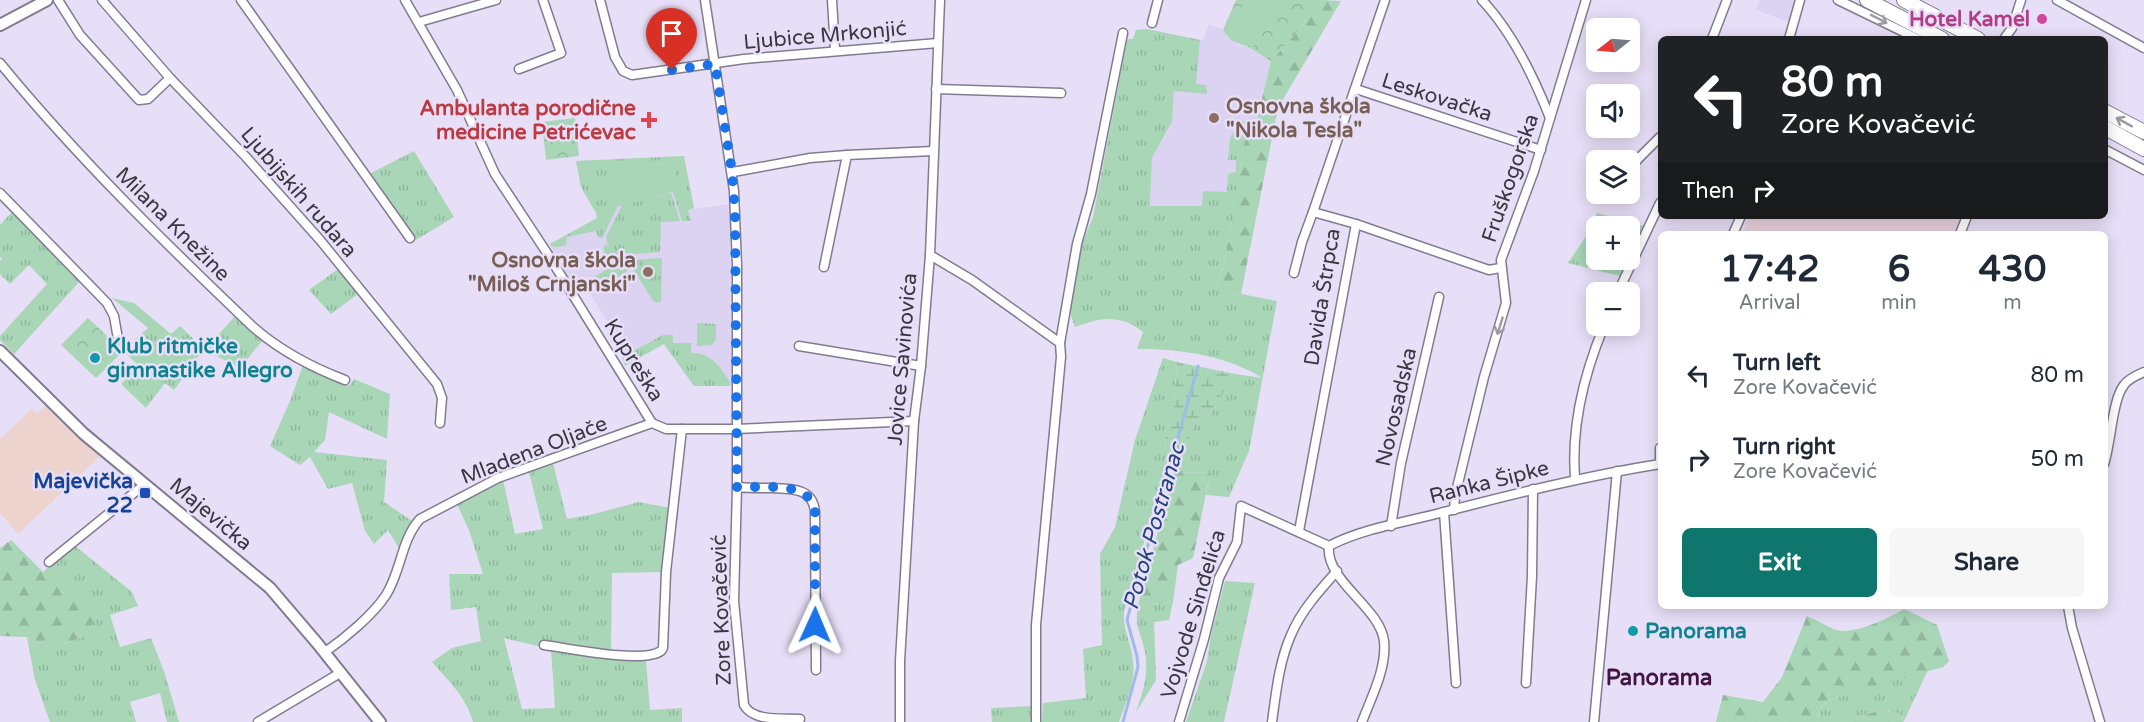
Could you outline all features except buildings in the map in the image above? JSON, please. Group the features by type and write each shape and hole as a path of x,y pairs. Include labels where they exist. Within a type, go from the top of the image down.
{"main road":[{"path":"1867,0 1936,36"},
{"path":"1904,0 1972,36"},
{"path":"2108,113 2144,132"},
{"path":"2108,129 2144,148"}],"street":[{"path":"0,25 47,0"},
{"path":"58,0 80,35 139,100 148,99 170,78"},
{"name":"Ljubijskih rudara","path":"102,0 170,78 320,240 437,384 442,398 440,423"},
{"path":"241,0 410,238"},
{"name":"Kupreška","path":"405,0 457,90 495,174 547,253 652,423 666,429 736,429"},
{"path":"419,22 496,0"},
{"path":"519,69 561,53 543,0"},
{"name":"Ljubice Mrkonjić","path":"600,0 615,57 623,71 628,74 639,75 835,50 894,48 938,43"},
{"name":"Zore Kovačević","path":"705,0 732,172 737,265 737,487 734,600 744,705 748,713 756,717 800,719"},
{"path":"831,0 835,50"},
{"name":"Jovice Savinovića","path":"900,722 900,661 914,421 930,255 940,0"},
{"path":"1152,23 1158,0"},
{"name":"Davida Štrpca","path":"1299,531 1356,224 1313,212 1385,0"},
{"path":"1482,0 1500,21 1512,41 1550,118"},
{"name":"Fruškogorska","path":"1454,510 1455,496 1484,377 1506,303 1500,268 1501,260 1541,150 1586,0"},
{"path":"1713,36 1727,0"},
{"path":"1790,36 1800,0"},
{"path":"1838,0 1912,36"},
{"path":"2011,36 2021,0"},
{"path":"2057,0 2144,48"},
{"path":"2006,36 2012,28"},
{"path":"1036,722 1036,625 1061,357 1060,342 1077,244 1091,194 1123,33"},
{"name":"Milana Knežine","path":"0,63 96,172 266,339 305,363 345,381"},
{"path":"936,89 1061,93"},
{"name":"Leskovačka","path":"1356,89 1541,150"},
{"path":"1640,157 1658,139"},
{"path":"732,172 810,158 933,151"},
{"path":"2108,151 2144,170"},
{"path":"824,267 847,155"},
{"path":"0,193 107,303 114,316 118,339"},
{"path":"1622,282 1658,207"},
{"path":"1294,273 1313,212"},
{"path":"1356,224 1489,270 1500,268"},
{"path":"930,255 972,280 1060,342"},
{"name":"Novosadska","path":"1391,526 1401,463 1439,297"},
{"path":"1575,479 1575,441 1579,406 1587,370 1600,336"},
{"path":"799,346 921,366"},
{"name":"Majevička","path":"0,351 84,434 270,588 325,652 380,722"},
{"path":"2108,446 2120,391 2130,379 2144,372"},
{"path":"736,429 914,421"},
{"name":"Mladena Oljače","path":"325,652 376,608 387,594 411,530 420,519 437,508 498,478 652,423"},
{"path":"544,645 611,654 647,656 663,648 668,546 682,429"},
{"name":"Ranka Šipke","path":"1329,546 1391,526 1533,489 1658,463"},
{"path":"1594,722 1617,471"},
{"path":"49,562 145,484"},
{"path":"737,487 794,489 804,492 812,501 815,512 816,670"},
{"path":"1526,683 1532,576 1533,489"},
{"name":"Vojvode Sinđelića","path":"1179,722 1204,639 1215,590 1223,568 1237,542 1241,506 1329,546"},
{"path":"1444,512 1456,683"},
{"path":"1329,546 1330,560 1375,619 1384,641 1379,675 1362,722"},
{"path":"1272,722 1282,662 1291,635 1314,598 1337,571"},
{"path":"2069,609 2100,722"},
{"path":"258,722 340,673"}],"shaded area":[{"path":"1760,0 1796,0 1789,22 1756,10"},
{"name":"Osnovna škola \"Nikola Tesla\"","path":"1209,24 1223,30 1227,37 1239,45 1271,61 1235,206 1150,206 1152,158 1170,128 1174,91 1178,91 1181,36 1203,40"},
{"name":"Osnovna škola \"Miloš Crnjanski\"","path":"684,156 694,209 730,204 731,386 694,386 664,344 632,361 583,282 576,286 572,284 550,244 597,218 581,187 576,161"},
{"path":"1748,219 1972,219 1967,231 1743,231"},
{"path":"46,406 101,455 18,534 0,513 0,439 32,409 37,413"}],"green space":[{"path":"1236,0 1322,0 1271,61 1232,40 1223,30"},
{"path":"1246,0 1275,0 1278,2 1253,48 1227,33"},
{"path":"1322,0 1341,1 1278,108 1241,294 1228,297 1216,284 1224,263 1243,146 1256,123 1271,61"},
{"path":"1147,29 1200,40 1196,84 1206,85 1207,94 1174,91 1172,122 1152,158 1150,206 1202,206 1203,191 1227,192 1228,174 1236,172 1236,160 1228,160 1230,138 1240,121 1256,123 1243,146 1224,263 1216,284 1228,297 1241,294 1277,301 1249,451 1229,497 1206,495 1210,473 1174,472 1176,457 1181,455 1201,412 1210,415 1235,374 1262,378 1234,364 1202,355 1169,350 1137,349 1143,332 1135,326 1118,320 1102,319 1075,327 1070,313 1082,244 1093,217 1127,41 1133,39 1136,30"},
{"path":"575,118 579,156 546,160 542,122"},
{"path":"414,151 454,217 416,240 371,173"},
{"path":"684,156 694,208 688,210 691,221 682,221 673,192 680,190 671,157 616,207 618,206 602,238 598,237 596,231 567,237 566,245 551,246 550,244 597,218 581,187 576,161"},
{"path":"672,157 680,190 616,207 607,174"},
{"path":"671,193 680,221 661,222 660,252 623,255 609,262 604,251 604,246 608,245 606,237 622,205"},
{"path":"12,212 80,281 14,354 0,340 0,336 47,284 29,265 10,284 0,274 2,259 0,257 0,225"},
{"path":"1586,236 1586,268 1568,263"},
{"path":"662,259 661,301 657,303 653,301 629,262 630,260"},
{"path":"624,260 629,270 597,288 592,278"},
{"path":"338,269 358,294 331,314 309,290"},
{"path":"1596,270 1623,270 1620,276"},
{"path":"112,298 134,303 171,334 180,326 204,349 174,390 165,383 146,408 121,384 139,366 123,351 148,328"},
{"path":"235,316 262,341 240,368 205,350"},
{"path":"88,318 123,351 96,378 61,345"},
{"path":"697,323 716,324 716,339 712,345 697,346"},
{"path":"663,335 673,335 673,343 691,343 691,353 710,358 730,382 730,386 694,386 664,344 625,366 622,357"},
{"path":"1163,358 1177,362 1173,416 1165,432 1166,449 1170,452 1124,611 1124,624 1134,670 1127,700 1119,722 1042,722 1043,703 1086,698 1083,649 1102,645 1100,554 1115,527 1135,440"},
{"path":"1177,362 1235,374 1210,415 1201,412 1181,456 1176,457 1166,449 1165,432 1173,416"},
{"path":"303,365 349,386 354,379 390,394 387,439 329,412 325,440 314,452 387,460 384,502 412,521 399,548 388,530 374,544 365,531 352,483 328,489 310,457 300,465 270,446"},
{"path":"553,463 567,519 639,502 670,508 664,572 612,573 611,652 542,647 504,638 522,709 555,708 551,649 646,661 650,710 682,708 682,722 473,722 461,697 432,662 452,648 481,641 476,607 451,610 449,574 483,574 469,530 457,504 503,480 515,534 543,529 529,472"},
{"path":"1174,472 1210,473 1193,558 1178,565 1173,602 1138,605"},
{"path":"11,540 43,572 51,565 76,592 94,621 85,636 52,649 27,637 0,636 0,548"},
{"path":"74,545 132,592 138,606 110,615 120,647 151,638 165,674 179,722 167,722 160,693 130,702 136,722 50,722 35,680 27,637 52,649 85,636 93,621 76,592 51,565"},
{"path":"1225,581 1255,583 1224,722 1186,722 1207,661 1211,635"},
{"path":"1173,602 1169,620 1154,622 1156,680 1136,712 1146,675 1145,652 1137,624 1138,605"},
{"path":"1904,609 1937,625 1949,661 1943,667 1832,699 1822,706 1817,717 1819,722 1716,722 1723,695 1763,702 1782,677 1807,616 1833,629 1844,631 1871,625"},
{"path":"1928,670 1904,721 1900,714 1882,710 1839,722 1819,722 1817,718 1822,706 1832,699"},
{"path":"1034,706 1034,722 992,722 991,708"},
{"path":"1882,710 1900,714 1904,722 1839,722"}],"waterway":[{"name":"Potok Postranac","path":"1123,722 1138,667 1127,620 1198,366"}],"place":[{"name":"Hotel Kamel","path":"2042,19"},
{"name":"Osnovna škola \"Nikola Tesla\"","path":"1214,118"},
{"name":"Ambulanta porodične medicine Petrićevac","path":"649,120"},
{"name":"Osnovna škola \"Miloš Crnjanski\"","path":"648,272"},
{"name":"Klub ritmičke gimnastike Allegro","path":"95,358"},
{"name":"Majevička 22","path":"145,493"},
{"name":"Panorama","path":"1633,631"}],"district":[{"name":"Panorama","path":"1659,677"}],"route":[{"path":"672,70 715,64 732,172 735,212 737,487 794,489 804,492 815,506 815,625"}]}
